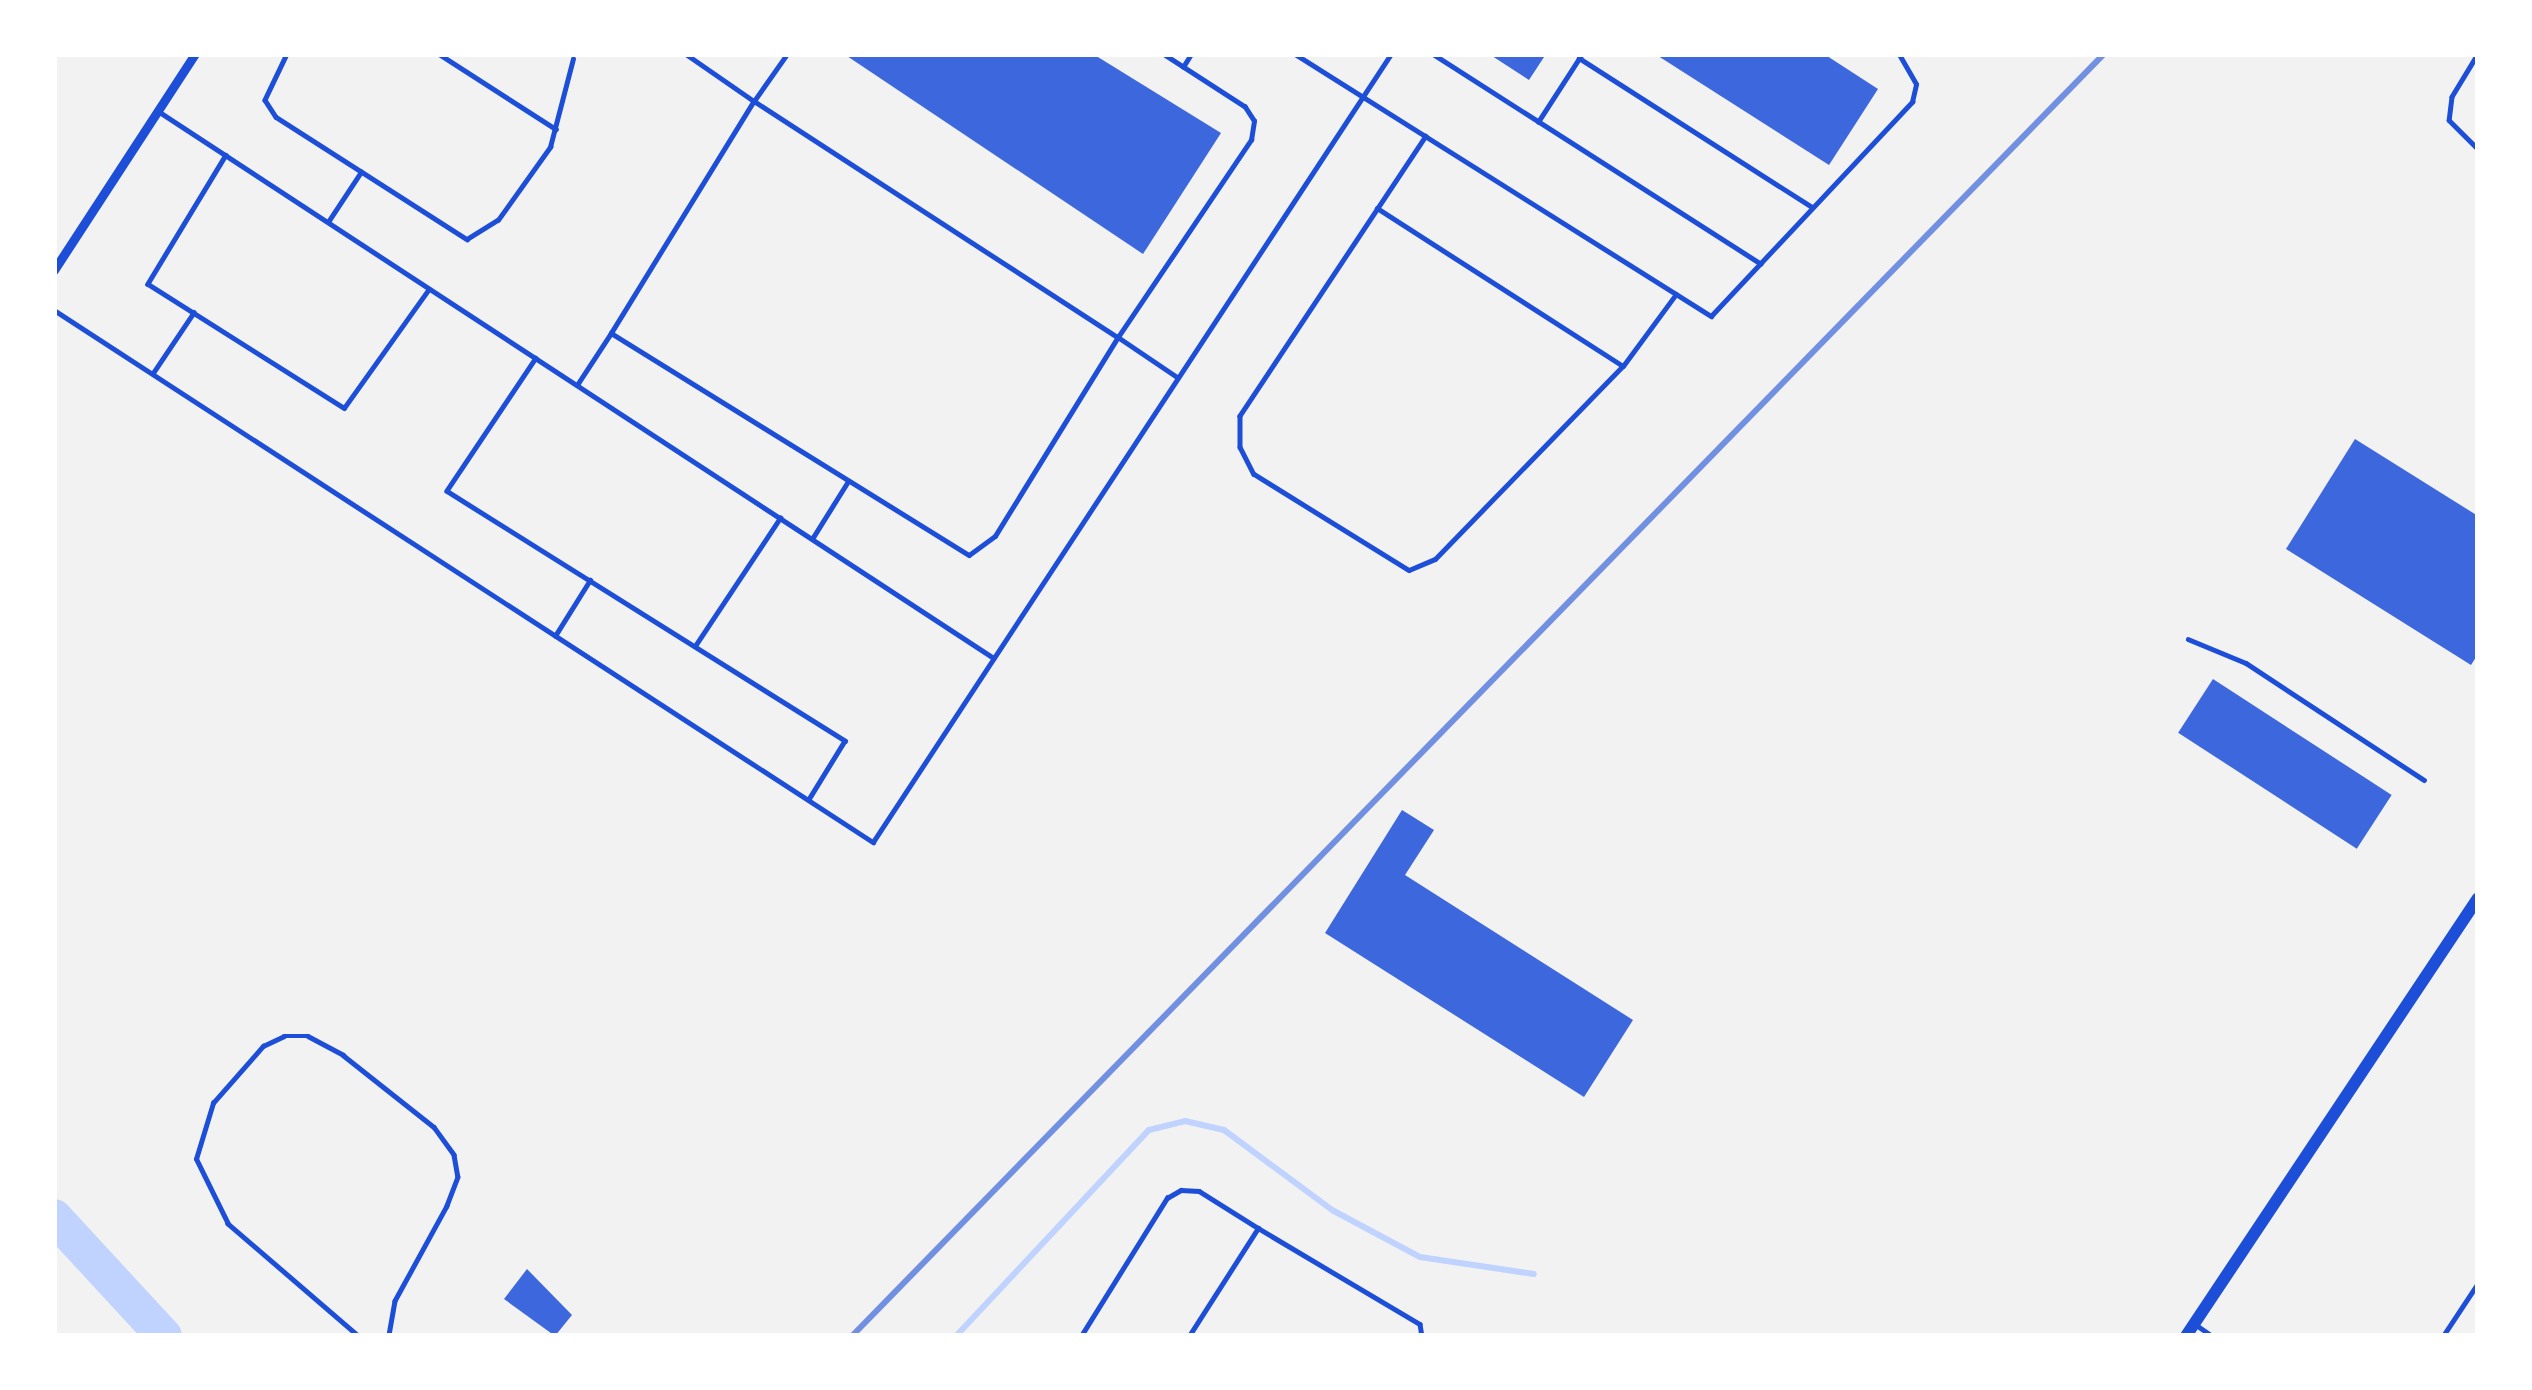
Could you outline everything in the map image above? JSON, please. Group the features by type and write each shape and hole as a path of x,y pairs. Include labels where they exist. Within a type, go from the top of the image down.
{"street":[{"path":"54,270 195,54"},
{"path":"2190,1330 2478,898"}],"lane":[{"path":"287,54 265,100 276,117 467,239 497,220 556,129 573,59"},
{"path":"439,54 556,129"},
{"path":"565,54 573,59 592,54"},
{"path":"686,54 1179,378"},
{"path":"577,385 787,54"},
{"path":"611,333 952,550 982,550 1251,140 1254,121 1245,107 1163,54"},
{"path":"1183,67 1191,54"},
{"path":"1295,54 1712,316 1912,102 1916,85 1899,54"},
{"path":"54,310 873,842 1391,54"},
{"path":"1432,54 1761,264"},
{"path":"2478,54 2452,97 2449,120 2478,149"},
{"path":"1538,122 1581,56 1814,208"},
{"path":"158,111 994,658"},
{"path":"1426,136 1240,416 1240,447 1254,474 1409,570 1435,559 1623,366 1676,294"},
{"path":"226,155 148,284 344,408 429,288"},
{"path":"328,222 361,172"},
{"path":"1378,208 1623,366"},
{"path":"152,374 194,312"},
{"path":"536,358 447,491 845,741 808,800"},
{"path":"812,539 847,483"},
{"path":"694,646 780,518"},
{"path":"555,635 590,580"},
{"path":"2188,639 2246,663 2424,780"},
{"path":"358,1336 228,1224 196,1159 213,1103 263,1046 284,1036 308,1036 344,1055 434,1127 454,1155 458,1177 395,1301 389,1336"},
{"path":"1081,1336 1167,1198 1199,1191 1420,1324 1422,1336"},
{"path":"1189,1336 1258,1228"},
{"path":"2443,1336 2478,1283"},
{"path":"2190,1330 2212,1336"}],"building":[{"path":"844,54 1093,54 1221,133 1143,254"},
{"path":"1489,54 1546,54 1529,80"},
{"path":"1655,54 1824,54 1878,89 1829,165"},
{"path":"2355,439 2478,516 2478,654 2471,665 2286,549"},
{"path":"2213,679 2392,795 2357,849 2178,733"},
{"path":"1402,810 1434,830 1405,875 1633,1020 1584,1097 1325,933"},
{"path":"527,1269 572,1315 555,1336 504,1299"}],"waterway":[{"path":"956,1336 1149,1130 1185,1121 1224,1130 1332,1210 1420,1257 1534,1274"},
{"path":"54,1217 164,1336"}],"railway":[{"path":"852,1336 2104,54"}]}
